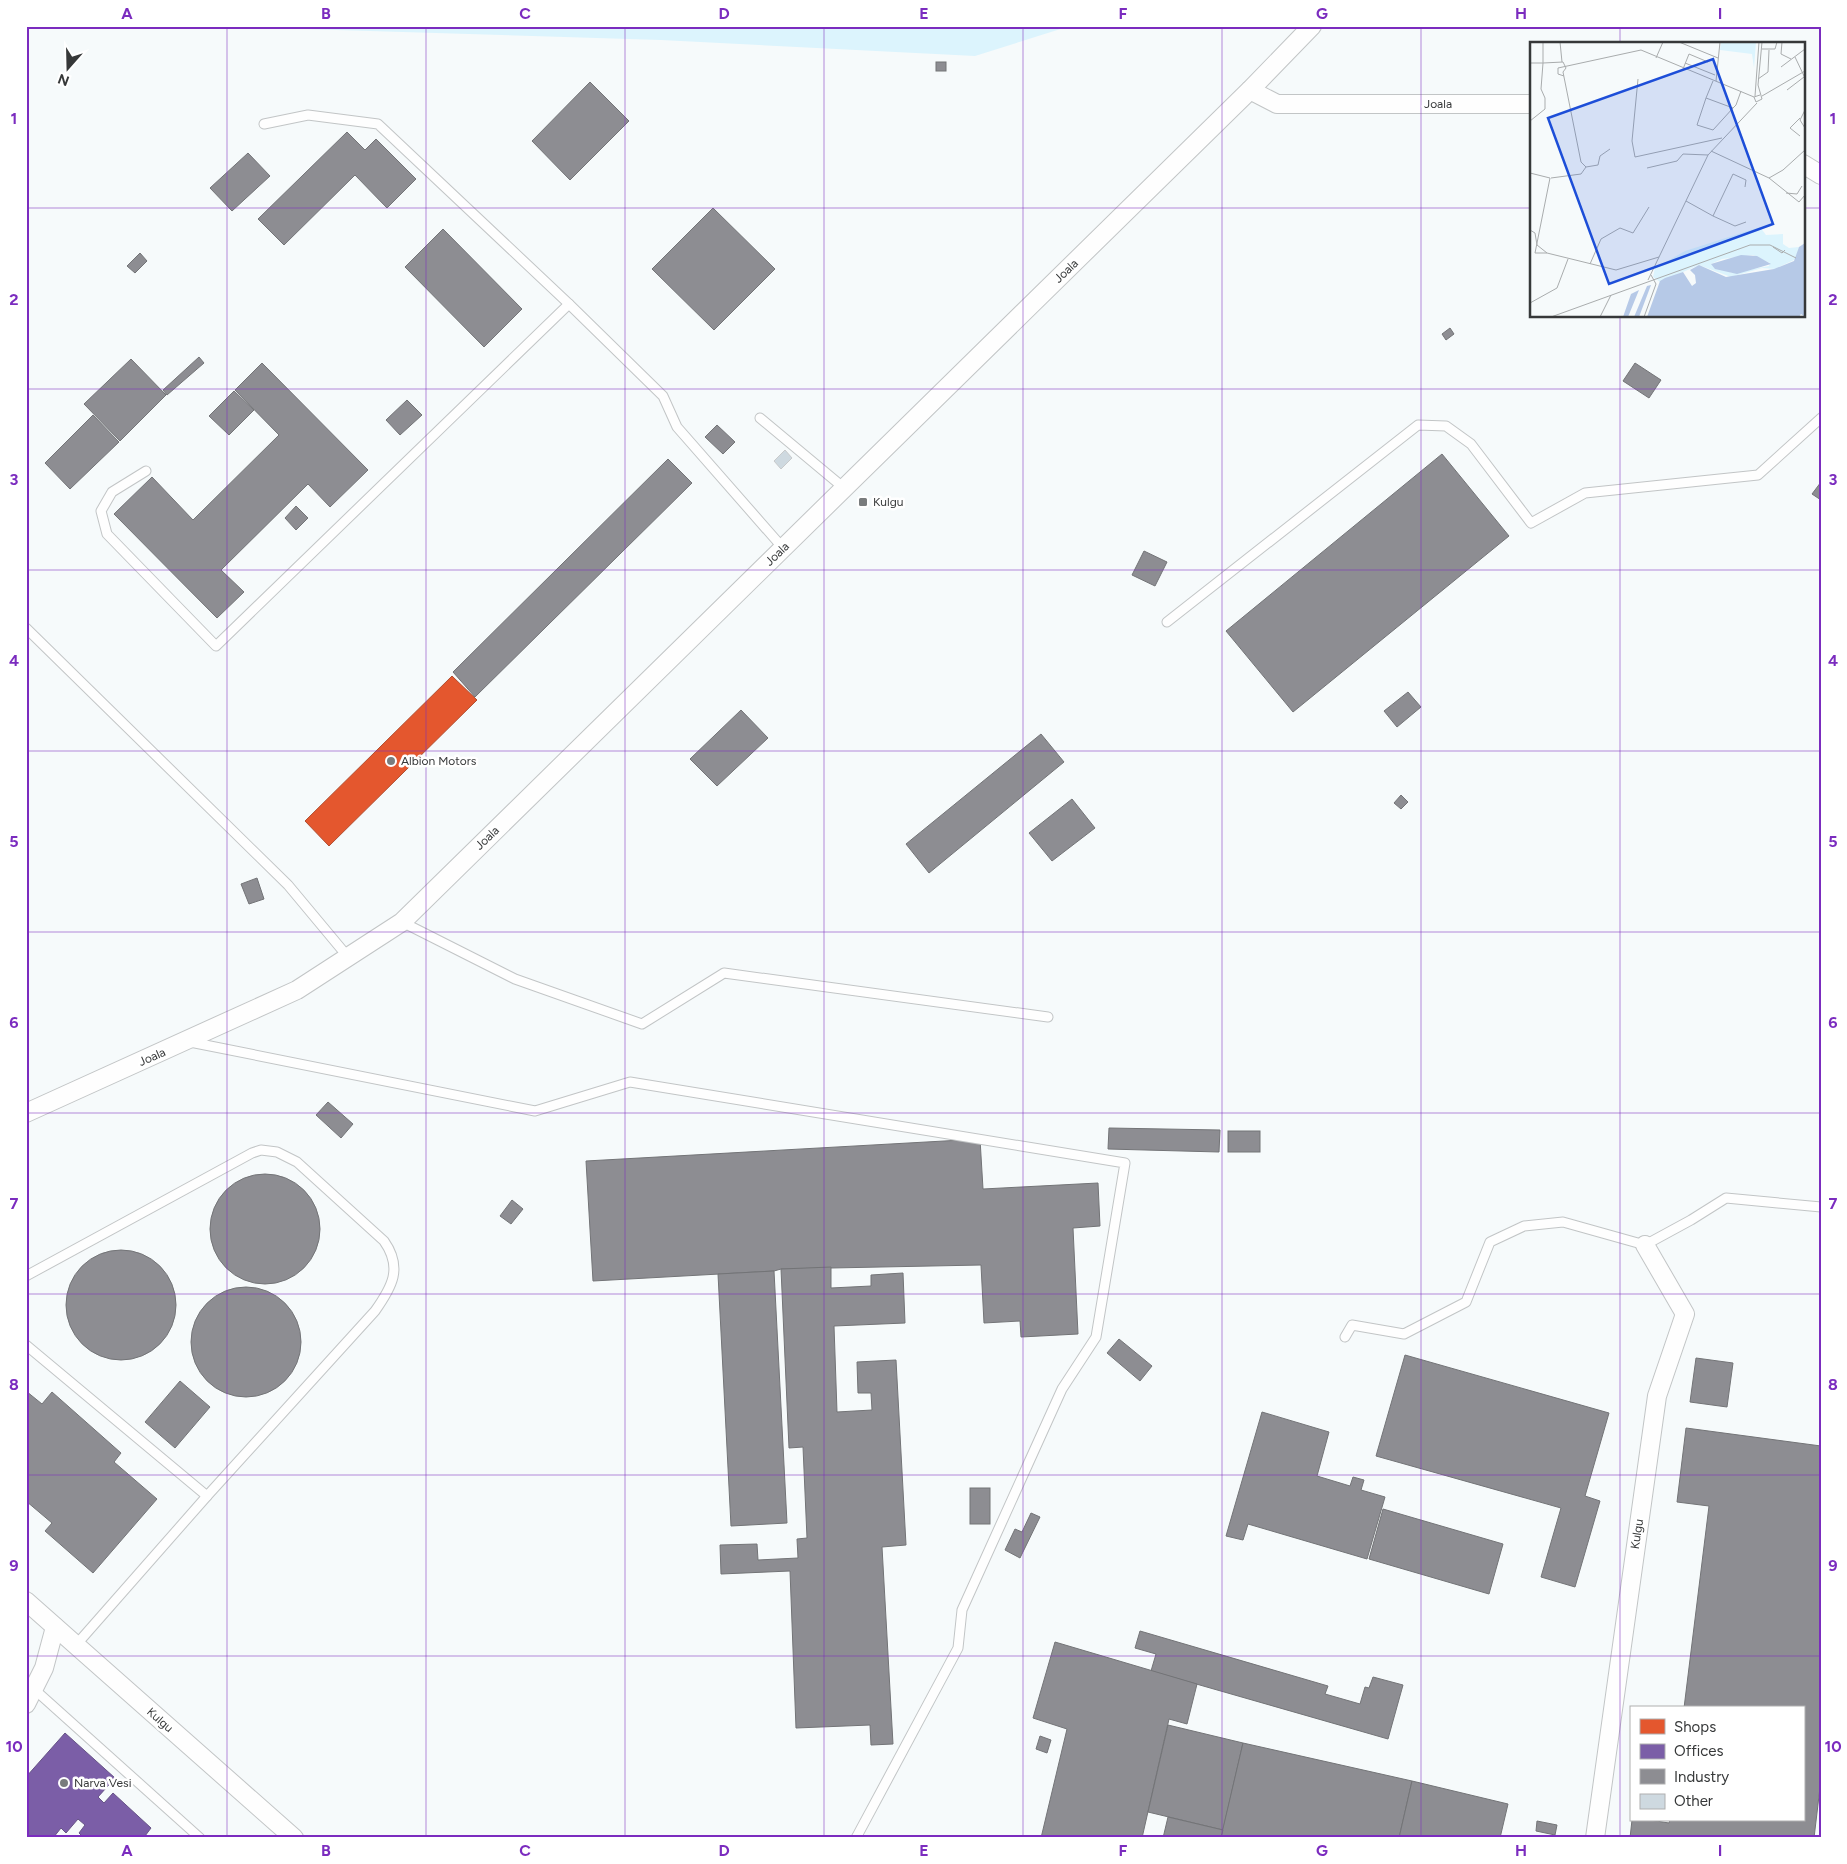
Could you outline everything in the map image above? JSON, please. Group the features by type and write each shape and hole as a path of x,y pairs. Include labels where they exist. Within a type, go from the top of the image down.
{"street":[{"path":"1250,90 1312,26"},
{"name":"Joala","path":"26,1113 297,990 402,922 1250,90 1277,104 1530,104"},
{"path":"1804,165 1821,175"},
{"name":"Kulgu","path":"1595,1838 1657,1396 1685,1314 1644,1245"},
{"name":"Kulgu","path":"26,1601 294,1838"},
{"path":"30,1697 44,1668 55,1627"}],"lane":[{"path":"264,124 308,115 378,124 569,304 663,396 677,427 783,548"},
{"path":"146,471 112,492 101,511 107,534 216,646 569,304"},
{"path":"760,418 844,488"},
{"path":"1167,622 1418,425 1446,426 1471,444 1532,522 1585,493 1758,475 1821,418"},
{"path":"26,628 288,885 348,957"},
{"path":"402,922 515,979 642,1024 724,973 1048,1018"},
{"path":"187,1041 535,1110 630,1082 1125,1162 1096,1337 1062,1389 962,1610 958,1648 856,1838"},
{"path":"26,1276 252,1153 261,1150 277,1152 297,1162 384,1241 393,1257 394,1265 391,1285 375,1311 207,1496 76,1646"},
{"path":"1345,1337 1352,1325 1404,1334 1466,1302 1490,1242 1524,1226 1562,1222 1644,1245 1691,1220 1726,1198 1821,1207"},
{"path":"26,1344 207,1496"},
{"path":"30,1697 200,1838"}],"shaded area":[{"path":"207,26 1070,26 975,56 661,40"}],"building: Shops":[{"name":"Albion Motors","path":"452,676 477,700 329,846 305,821"}],"building: Offices":[{"path":"65,1733 115,1778 98,1797 104,1803 113,1793 151,1828 145,1836 147,1838 84,1838 79,1833 85,1825 78,1819 66,1833 61,1828 53,1838 26,1838 26,1777"}],"building: Industry":[{"path":"936,62 946,62 946,71 936,71"},
{"path":"590,82 629,121 570,180 532,141"},
{"path":"347,132 365,150 376,139 416,179 387,208 355,175 284,245 258,219"},
{"path":"248,153 270,176 232,211 210,188"},
{"path":"713,208 775,269 714,330 652,269"},
{"path":"443,229 522,309 484,347 405,267"},
{"path":"140,253 147,261 135,273 127,266"},
{"path":"1450,328 1454,334 1446,340 1442,334"},
{"path":"199,357 204,363 167,395 163,390"},
{"path":"131,359 166,395 120,441 84,404"},
{"path":"262,363 368,470 330,507 308,484 221,570 244,592 217,618 114,514 152,477 193,520 279,435 235,390"},
{"path":"1635,363 1661,380 1649,398 1623,381"},
{"path":"234,391 254,410 229,435 209,416"},
{"path":"407,400 422,415 400,435 386,420"},
{"path":"93,415 119,442 70,489 45,463"},
{"path":"717,425 735,442 723,454 705,437"},
{"path":"1442,454 1509,536 1293,712 1226,631"},
{"path":"668,459 692,483 475,697 453,672"},
{"path":"1821,482 1821,500 1812,494"},
{"path":"296,506 308,518 296,530 285,518"},
{"path":"1144,551 1167,562 1155,586 1132,575"},
{"path":"1408,692 1421,707 1397,727 1384,711"},
{"path":"741,710 768,738 717,786 690,759"},
{"path":"1041,734 1064,762 929,873 906,844"},
{"path":"1401,795 1408,802 1401,809 1394,803"},
{"path":"1072,799 1095,828 1052,861 1029,833"},
{"path":"257,878 264,899 249,904 241,884"},
{"path":"328,1102 353,1124 341,1138 316,1115"},
{"path":"1109,1128 1220,1130 1219,1152 1108,1149"},
{"path":"1228,1131 1260,1131 1260,1152 1228,1152"},
{"path":"980,1139 983,1189 1098,1183 1100,1226 1073,1228 1078,1334 1021,1337 1020,1321 984,1323 981,1265 781,1269 774,1271 593,1281 586,1161"},
{"path":"265,1174 286,1178 304,1190 316,1208 320,1229 316,1250 304,1268 286,1280 265,1284 244,1280 226,1268 214,1250 210,1229 214,1208 226,1190 244,1178"},
{"path":"512,1200 523,1209 511,1224 500,1216"},
{"path":"121,1250 142,1254 160,1266 172,1284 176,1305 172,1326 160,1344 142,1356 121,1360 100,1356 82,1344 70,1326 66,1305 70,1284 82,1266 100,1254"},
{"path":"831,1267 831,1288 871,1286 871,1275 903,1273 905,1323 834,1326 837,1412 872,1410 871,1393 858,1393 857,1362 896,1360 906,1545 882,1547 893,1744 871,1745 870,1725 796,1728 790,1571 721,1574 720,1545 757,1544 758,1560 798,1558 797,1539 807,1538 803,1447 789,1448 781,1269"},
{"path":"774,1271 787,1523 731,1526 718,1274"},
{"path":"246,1287 267,1291 285,1303 297,1321 301,1342 297,1363 285,1381 267,1393 246,1397 225,1393 207,1381 195,1363 191,1342 195,1321 207,1303 225,1291"},
{"path":"1119,1339 1152,1366 1140,1381 1107,1353"},
{"path":"1405,1355 1609,1413 1585,1496 1600,1501 1575,1587 1541,1577 1561,1508 1376,1456"},
{"path":"1696,1358 1733,1363 1727,1407 1690,1402"},
{"path":"180,1381 210,1407 175,1448 145,1422"},
{"path":"26,1391 42,1404 52,1392 121,1453 114,1462 157,1499 93,1573 45,1531 52,1523 26,1501"},
{"path":"1262,1412 1329,1432 1317,1476 1350,1486 1353,1477 1364,1480 1361,1490 1385,1497 1367,1559 1248,1524 1243,1540 1226,1536"},
{"path":"1686,1428 1821,1446 1821,1779 1814,1838 1630,1838 1632,1822 1804,1822 1804,1706 1684,1706 1709,1506 1677,1502"},
{"path":"970,1488 990,1488 990,1524 970,1524"},
{"path":"1383,1509 1503,1544 1489,1594 1369,1559"},
{"path":"1031,1513 1040,1517 1020,1558 1005,1550 1015,1529 1022,1532"},
{"path":"1140,1631 1328,1686 1325,1694 1360,1704 1365,1687 1369,1688 1373,1677 1403,1685 1388,1739 1151,1671 1156,1654 1135,1648"},
{"path":"1055,1642 1197,1684 1187,1724 1169,1719 1142,1838 1041,1838 1067,1729 1033,1718"},
{"path":"1168,1725 1243,1743 1223,1830 1148,1812"},
{"path":"1040,1736 1051,1740 1047,1753 1036,1749"},
{"path":"1243,1743 1412,1781 1399,1838 1221,1837"},
{"path":"1412,1781 1508,1804 1500,1838 1399,1838"},
{"path":"1168,1817 1223,1830 1221,1837 1163,1838"},
{"path":"1537,1821 1557,1825 1555,1835 1536,1831"}],"building: Other":[{"path":"785,450 792,458 781,469 774,461"}],"place":[{"name":"Kulgu","path":"863,502"},
{"name":"Albion Motors","path":"391,761"},
{"name":"Narva Vesi","path":"64,1783"}]}
